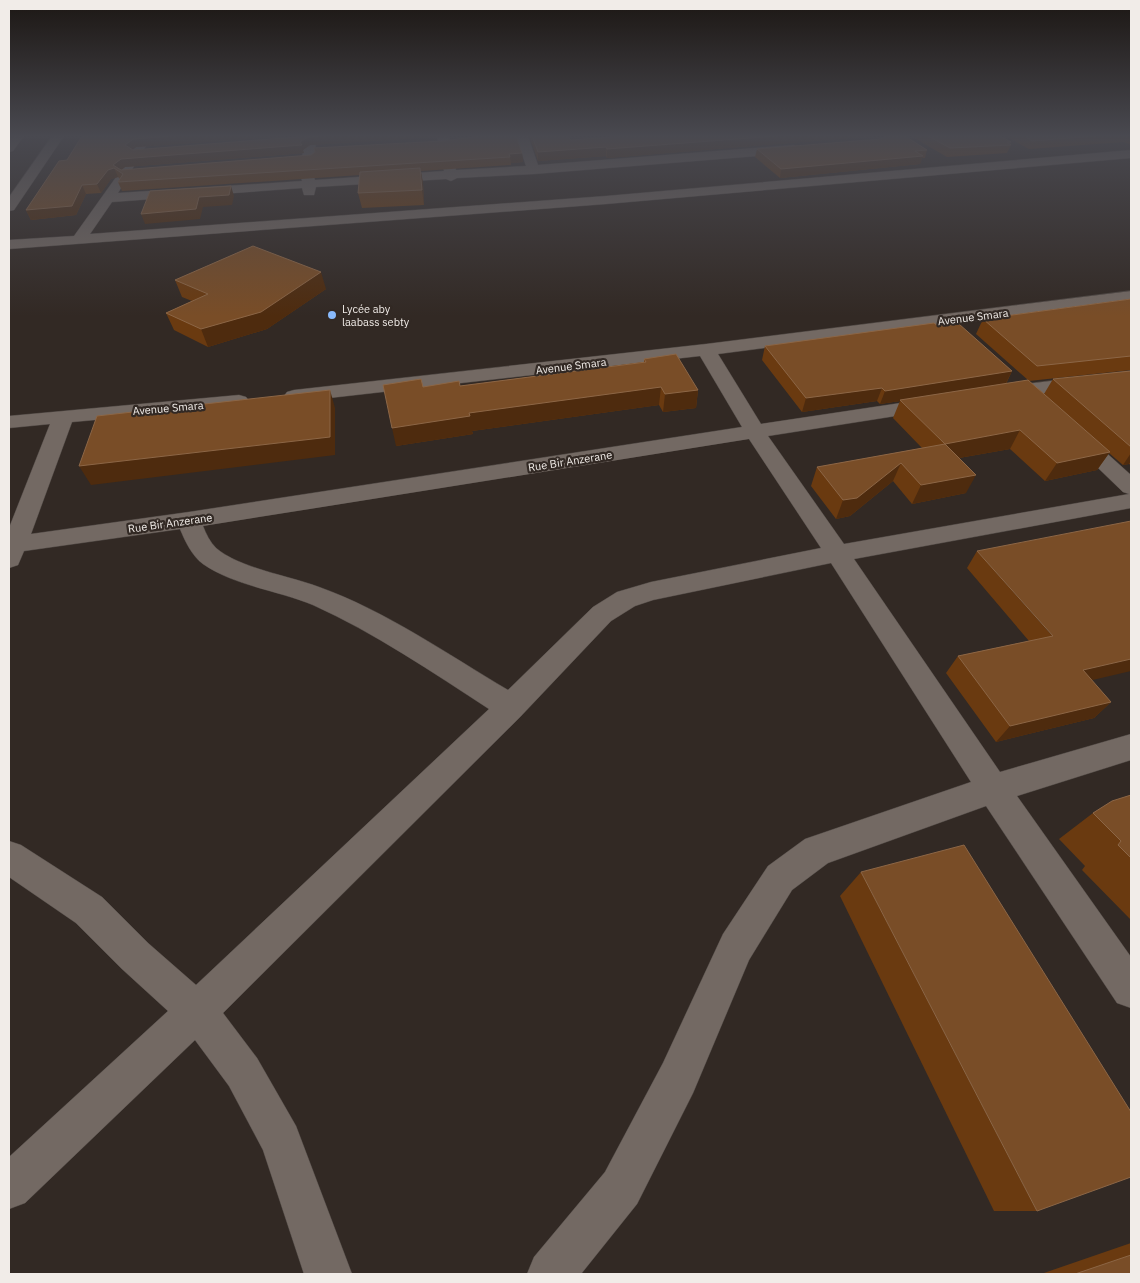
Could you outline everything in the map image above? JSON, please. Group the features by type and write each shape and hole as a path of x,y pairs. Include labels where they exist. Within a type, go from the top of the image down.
{"street":[{"path":"9,207 17,196"},
{"path":"79,239 107,198 136,196"},
{"path":"309,196 309,212"},
{"path":"456,196 458,202"},
{"path":"603,196 606,200"},
{"path":"9,245 79,239 309,212 458,202 606,200 653,196"},
{"name":"Avenue Smara","path":"278,397 397,386 706,350 955,327 1131,296"},
{"path":"706,350 754,431 838,552 992,789 1131,989"},
{"path":"1004,370 1131,488"},
{"path":"980,397 1025,389 1131,377"},
{"name":"Avenue Smara","path":"9,422 259,399"},
{"name":"Rue Bir Anzerane","path":"11,549 754,431 952,402"},
{"path":"11,549 63,418"},
{"path":"9,1187 197,1011 511,707 602,614 626,599 651,591 838,552 1000,522 1131,501"},
{"path":"188,520 197,542 211,558 236,569 323,599 383,630 511,707"},
{"path":"551,1274 621,1188 678,1078 736,947 780,878 817,851 992,789 1131,748"},
{"path":"9,857 89,910 135,956 197,1011 243,1072 281,1141 328,1274"}],"building":[{"path":"36,196 77,196 72,206 26,210"},
{"path":"148,196 216,196 199,197 196,209 141,214"},
{"path":"253,246 321,272 261,312 201,329 166,313 208,294 175,280"},
{"path":"1131,299 1131,356 1037,366 983,319"},
{"path":"934,323 938,326 959,324 1012,371 885,391 882,388 806,398 765,346"},
{"path":"676,354 698,390 665,394 661,387 469,413 470,416 392,428 383,385 421,379 423,387 459,381 460,386 646,362 644,359"},
{"path":"1131,371 1131,447 1053,379"},
{"path":"1028,380 1110,452 1057,463 1020,430 945,444 900,400"},
{"path":"330,390 330,437 79,466 97,416"},
{"path":"945,444 976,475 921,485 901,463 857,498 843,500 817,467"},
{"path":"1131,521 1131,659 1083,670 1111,702 1010,726 958,656 1053,636 977,551"},
{"path":"1131,795 1131,858 1118,845 1121,841 1093,813 1112,801"},
{"path":"964,845 1131,1112 1131,1177 1037,1211 861,872"},
{"path":"1131,1255 1131,1274 1075,1274"}],"place":[{"name":"Lycée aby laabass sebty","path":"332,315"}]}
